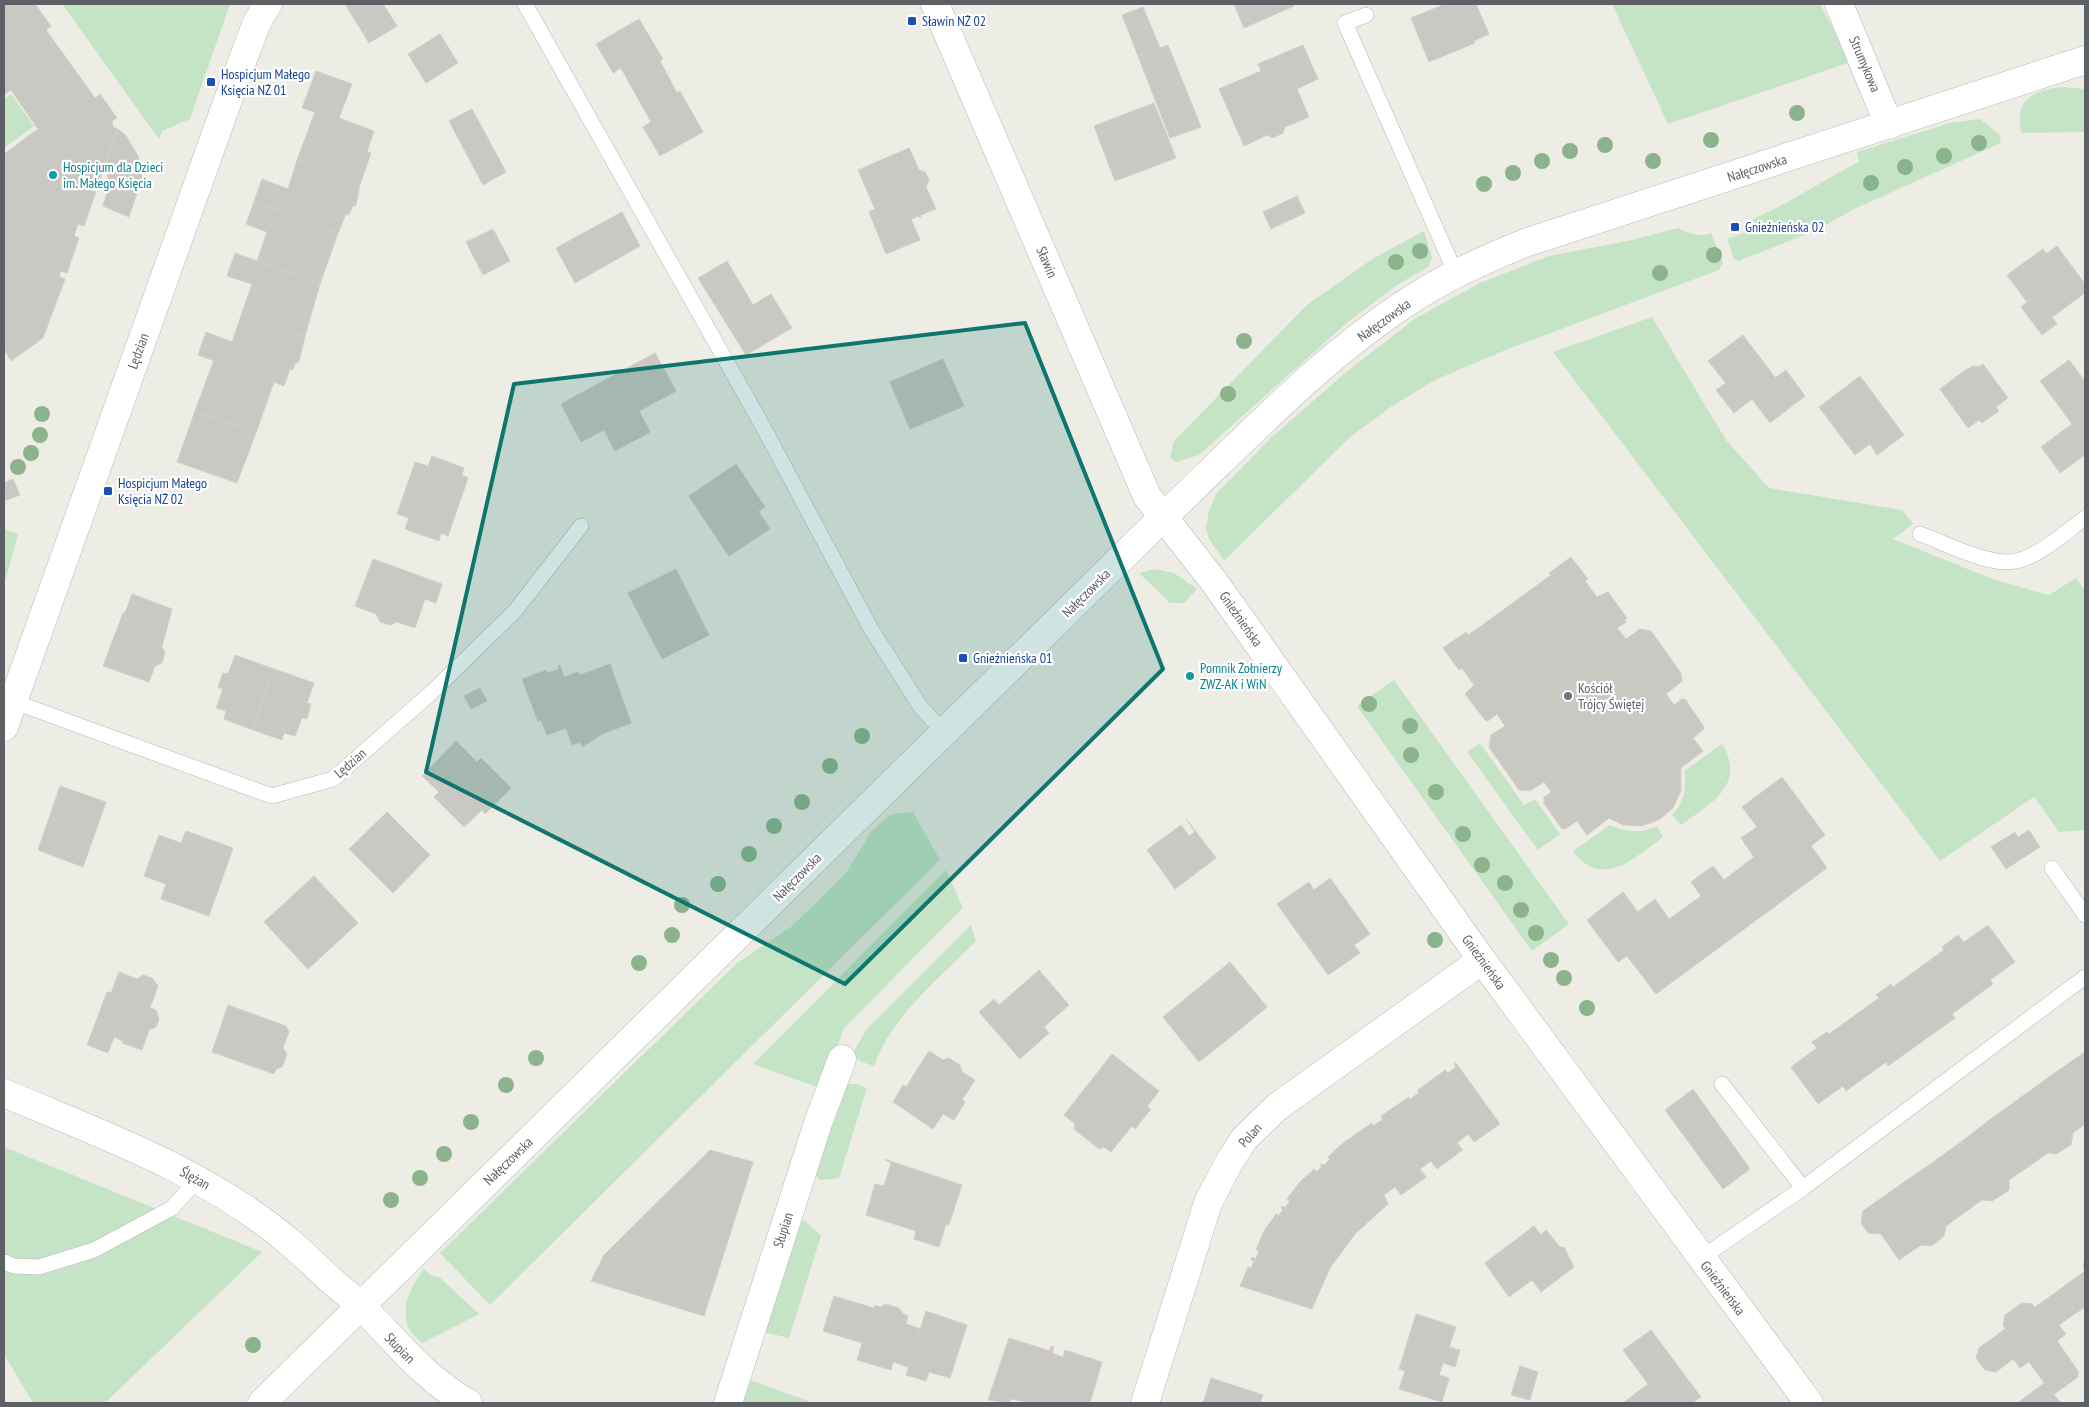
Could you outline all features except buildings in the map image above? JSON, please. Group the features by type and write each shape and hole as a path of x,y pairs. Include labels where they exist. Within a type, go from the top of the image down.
{"street":[{"name":"Lędzian","path":"4,727 238,72 257,22 268,4"},
{"name":"Sławin","path":"935,4 1143,490 1163,517"},
{"name":"Strumykowa","path":"1839,4 1875,85 1889,125"},
{"name":"Nałęczowska","path":"262,1403 1163,517 1336,356 1409,301 1456,274 1552,233 2085,60"},
{"name":"Gnieźnieńska","path":"1163,517 1215,583 1482,960 1809,1403"},
{"name":"Polan","path":"1145,1403 1208,1203 1240,1145 1277,1107 1482,960"},
{"name":"Słupian","path":"728,1403 818,1122 842,1059"},
{"name":"Ślężan","path":"4,1093 152,1155 198,1178 273,1229 360,1306"},
{"name":"Słupian","path":"360,1306 415,1364 456,1400"}],"lane":[{"path":"525,4 756,415 871,629 920,706 944,733"},
{"path":"1366,15 1345,23 1456,274"},
{"path":"1920,534 1985,558 2011,562 2032,555 2085,518"},
{"name":"Lędzian","path":"12,702 272,796 333,779 431,692 515,611 582,526"},
{"path":"2052,868 2085,915"},
{"path":"1701,1258 1803,1188 2085,977"},
{"path":"1722,1084 1803,1188"},
{"path":"4,1262 14,1266 39,1267 94,1250 172,1208 198,1178"}],"highlighted area":[{"path":"1025,323 1163,669 845,984 426,772 514,384"}],"green space":[{"path":"62,4 230,4 190,119 162,131 159,139"},
{"path":"1612,4 1820,4 1851,62 1668,124"},
{"path":"2061,87 2085,89 2085,132 2021,133 2021,112 2027,99 2041,92"},
{"path":"11,94 34,126 4,148 4,99"},
{"path":"1980,119 1999,134 2001,143 1852,210 1819,229 1739,261 1734,259 1727,239 1749,231 1746,222 1775,209 1859,162 1857,152 1950,123"},
{"path":"1678,228 1699,235 1711,233 1723,263 1719,270 1508,349 1435,380 1392,406 1350,437 1224,561 1209,539 1206,527 1209,511 1216,494 1272,437 1345,373 1416,318 1480,283 1549,256 1632,240"},
{"path":"1424,231 1432,258 1428,267 1397,285 1348,322 1199,455 1177,462 1170,458 1174,441 1308,304 1374,258"},
{"path":"1652,317 1726,440 1769,488 1902,510 1913,524 1893,539 1995,580 2049,595 2076,578 2085,591 2085,830 2059,832 2034,797 1940,861 1553,352"},
{"path":"4,529 18,534 4,586"},
{"path":"1155,569 1174,573 1197,589 1184,603 1170,603 1139,573"},
{"path":"1394,680 1569,924 1532,951 1357,706"},
{"path":"1480,743 1524,805 1535,799 1560,834 1538,850 1467,752"},
{"path":"1722,744 1729,758 1730,771 1728,782 1713,801 1681,825 1672,815 1684,794 1684,771"},
{"path":"913,812 940,860 490,1305 440,1253 737,963 791,927 846,873 871,832 891,814"},
{"path":"1610,825 1634,831 1651,829 1657,826 1663,837 1630,861 1618,866 1607,869 1595,868 1584,863 1573,851"},
{"path":"946,870 963,908 844,1028 822,1089 753,1064"},
{"path":"971,925 976,941 904,1014 892,1030 874,1066 859,1061 853,1053 866,1030"},
{"path":"842,1084 856,1084 867,1088 839,1178 819,1180 813,1168"},
{"path":"4,1147 262,1252 105,1403 33,1403 4,1354"},
{"path":"805,1221 821,1236 789,1338 759,1331 795,1222"},
{"path":"424,1269 432,1276 439,1277 479,1314 422,1343 410,1330 405,1312 411,1289"},
{"path":"747,1379 814,1403 739,1403"}],"place":[{"name":"Sławin NŻ 02","path":"912,21"},
{"name":"Hospicjum Małego Księcia NŻ 01","path":"211,82"},
{"name":"Hospicjum dla Dzieci im. Małego Księcia","path":"53,175"},
{"name":"Gnieźnieńska 02","path":"1735,227"},
{"name":"Hospicjum Małego Księcia NŻ 02","path":"108,491"},
{"name":"Gnieźnieńska 01","path":"963,658"},
{"name":"Pomnik Żołnierzy ZWZ-AK i WiN","path":"1190,676"},
{"name":"Kościół Trójcy Świętej","path":"1568,696"}]}
